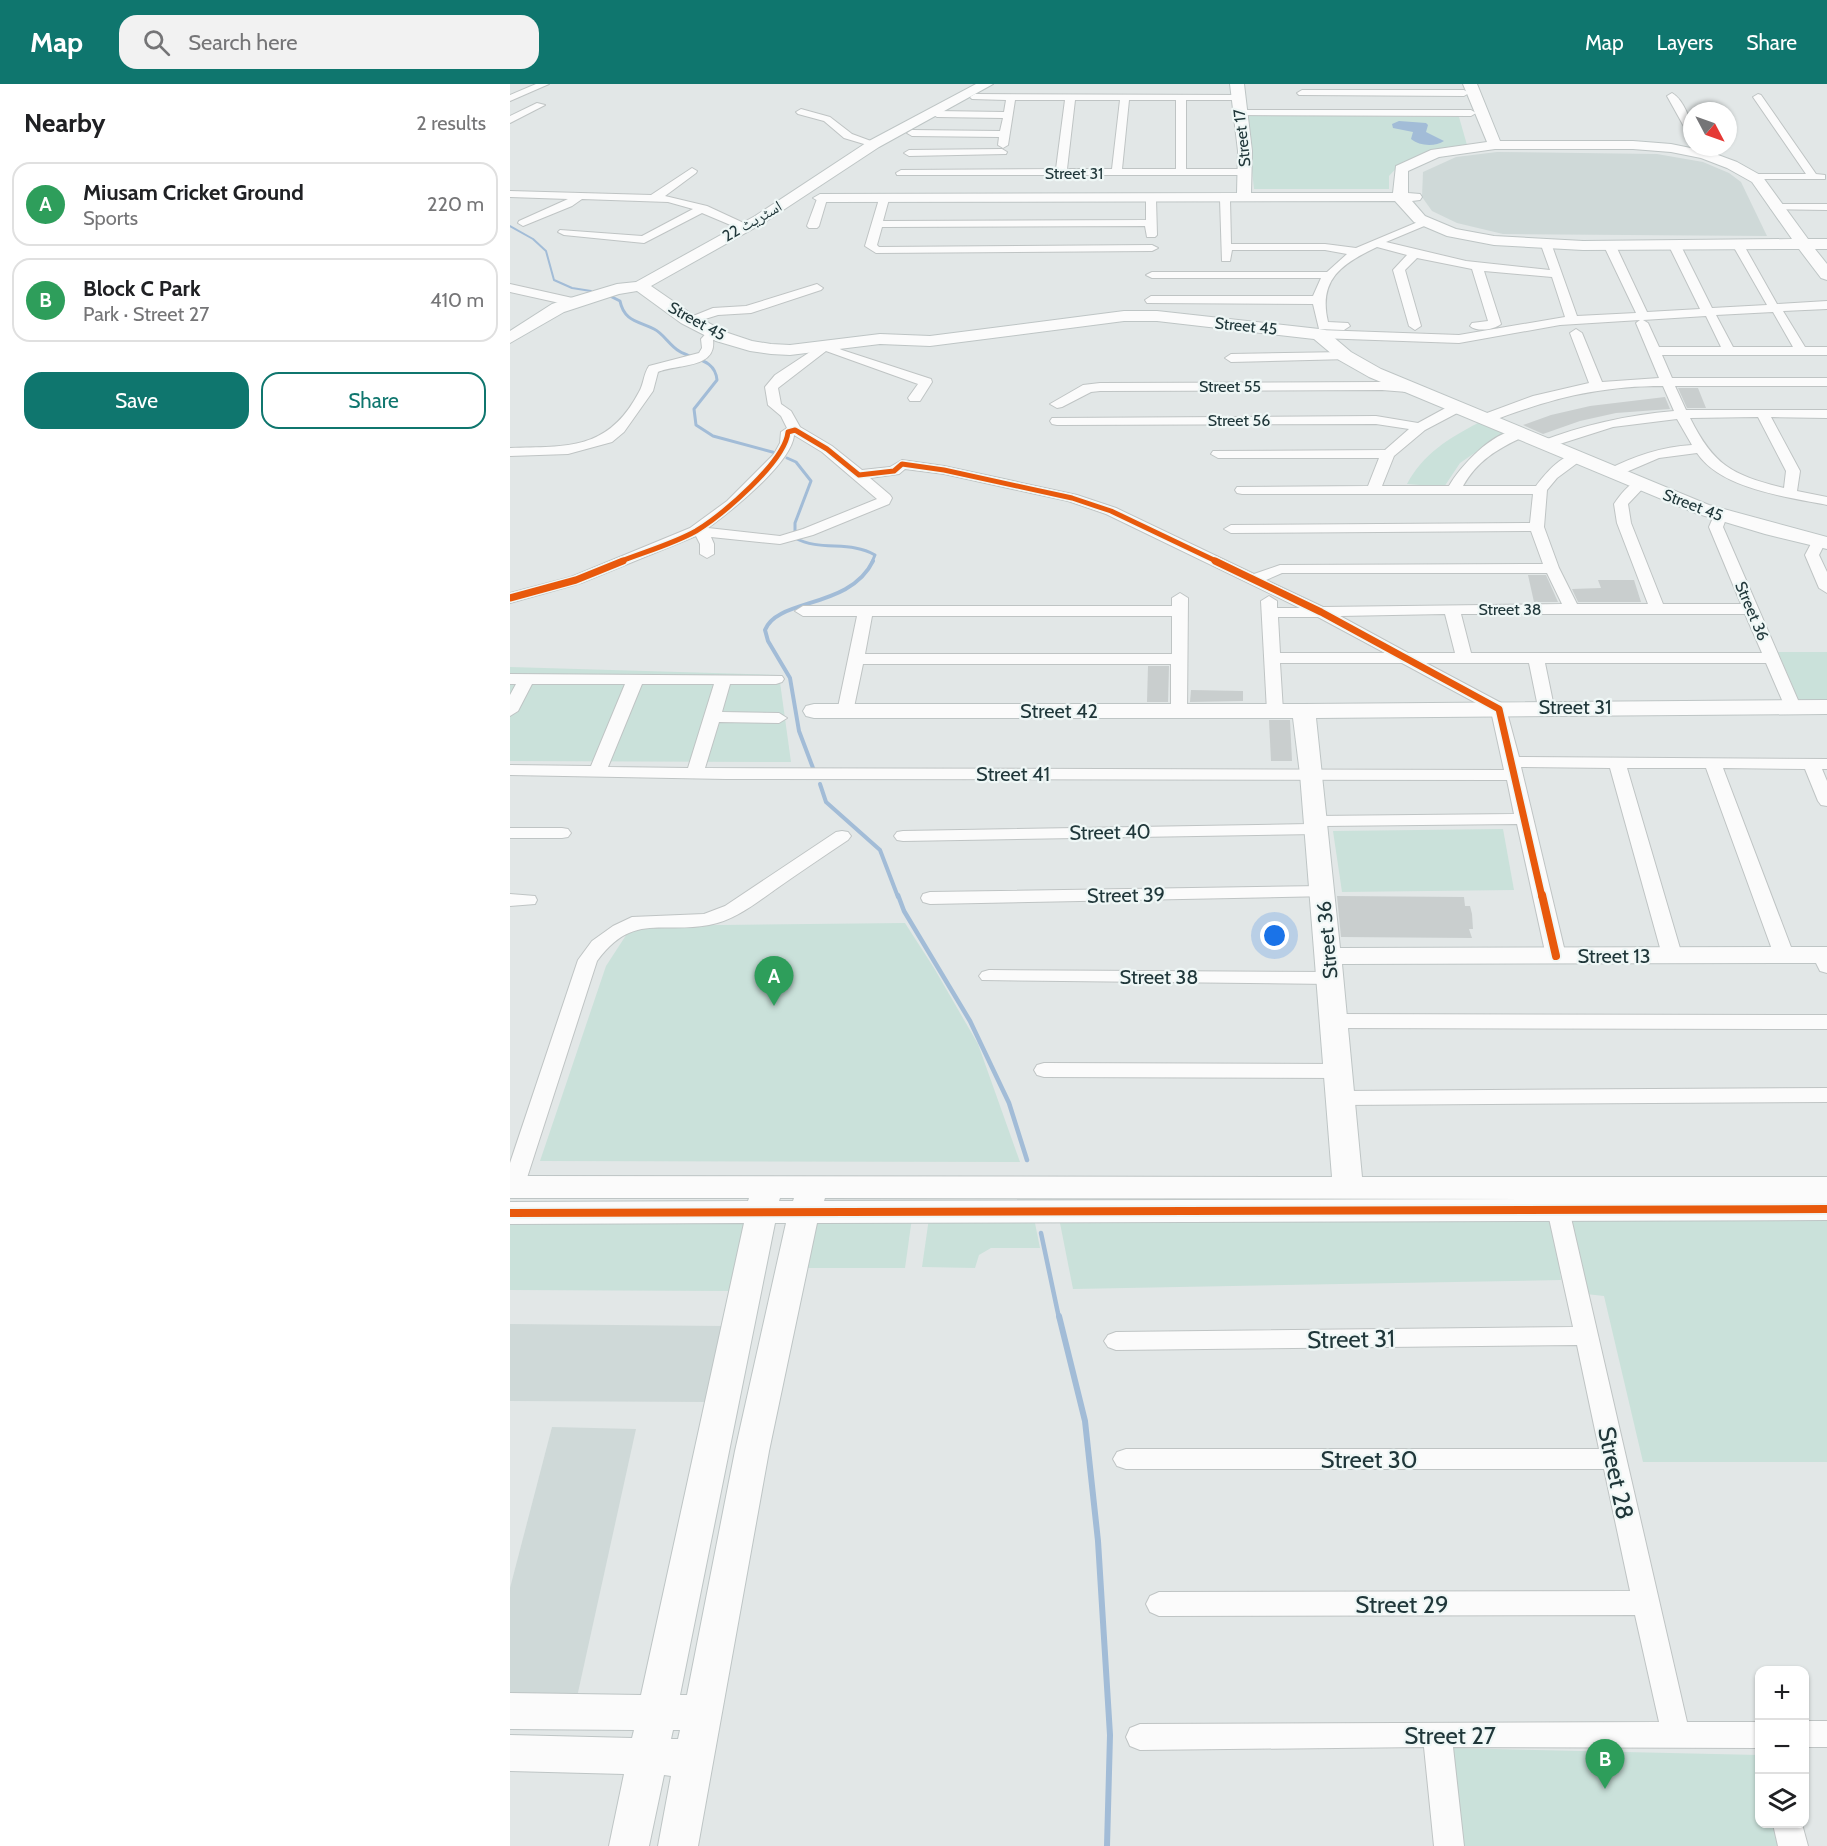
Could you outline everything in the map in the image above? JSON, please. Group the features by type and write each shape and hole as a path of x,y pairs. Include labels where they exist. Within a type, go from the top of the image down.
{"street":[{"path":"510,98 544,84"},
{"name":"اسٹریٹ 22","path":"510,338 558,308 573,302 617,289 640,286 760,219 874,144 986,84"},
{"path":"1304,113 1302,88 1465,87"},
{"path":"1465,87 1471,113 1489,145"},
{"path":"1465,87 1489,145"},
{"path":"975,97 1181,97 1238,90"},
{"name":"Street 17","path":"1238,90 1246,172 1244,193"},
{"path":"1672,96 1683,116"},
{"path":"999,173 1011,97"},
{"path":"1117,172 1125,97"},
{"path":"1181,97 1181,172"},
{"path":"1758,97 1813,177"},
{"path":"1061,173 1070,98"},
{"path":"510,120 540,105"},
{"path":"801,112 827,119 848,136 874,144"},
{"path":"1239,113 1471,113"},
{"path":"937,114 1009,115"},
{"path":"912,133 1005,134"},
{"path":"1794,241 1766,201 1742,179 1736,174 1698,159 1636,151 1489,145 1455,149 1401,169 1397,182 1398,195 1409,210 1425,222 1514,244 1794,241 1827,244"},
{"path":"1683,149 1633,145 1493,150 1433,159 1418,172 1415,181 1418,195 1428,211 1441,220 1479,236 1674,244 1738,244 1827,239"},
{"path":"909,153 1002,152"},
{"path":"1713,156 1754,177 1827,177"},
{"path":"653,199 692,171"},
{"name":"Street 31","path":"902,172 1246,172"},
{"path":"1754,177 1766,201 1794,241 1827,274"},
{"path":"821,197 884,199 1244,193 1418,195"},
{"path":"510,194 680,201 703,208 744,226"},
{"path":"821,197 1100,196 1225,199 1398,195"},
{"path":"523,223 568,204 580,196"},
{"path":"813,226 821,197"},
{"path":"884,199 871,246 876,250 1152,262 1227,275 1329,275"},
{"path":"1151,199 1150,306 1319,300"},
{"path":"1225,199 1227,275"},
{"path":"1766,201 1827,207"},
{"path":"564,232 644,240 703,208"},
{"path":"1425,222 1359,252 1345,260 1329,275 1319,300 1323,326 1495,324 1477,268"},
{"path":"877,224 1151,223"},
{"path":"1377,243 1477,268 1557,274"},
{"path":"1609,244 1682,414 1708,459 1725,471 1790,493 1827,501"},
{"path":"1674,244 1730,351"},
{"path":"1738,244 1801,351"},
{"path":"1547,245 1574,327 1597,386"},
{"path":"1226,247 1325,247 1359,252"},
{"path":"1415,254 1399,270 1415,326"},
{"name":"Street 45","path":"640,286 689,320 714,333 750,346 771,349 790,350 880,339 930,341 1124,316 1157,316 1318,334 1345,356 1375,373 1575,458 1720,516 1823,542"},
{"path":"510,288 573,302"},
{"path":"689,320 717,311 747,310 817,288"},
{"path":"1318,334 1459,339 1643,319 1827,305"},
{"path":"510,452 568,450 607,439 619,429 647,391 649,375 653,369 698,357 708,348 707,339 714,333"},
{"path":"698,531 780,540 808,532 884,501 885,498 827,448 795,430 786,414 775,405 771,387 825,346 838,353 926,382 915,398"},
{"path":"1656,351 1827,351"},
{"path":"1231,358 1345,356"},
{"path":"1484,419 1538,399 1597,386 1669,382 1827,382"},
{"name":"Street 55","path":"1057,404 1088,388 1100,387 1382,386 1407,388"},
{"path":"1372,490 1389,454 1420,428 1456,408"},
{"path":"1544,445 1583,429 1627,419 1682,414 1827,414"},
{"path":"1763,414 1793,471 1790,493"},
{"name":"Street 56","path":"1057,421 1376,420 1420,428"},
{"path":"510,598 576,580 698,531 732,504 756,480 779,456 786,443 788,432 795,430"},
{"path":"1454,489 1466,468 1480,454 1518,434"},
{"path":"1612,473 1633,460 1665,451 1701,449"},
{"path":"1218,454 1389,454"},
{"path":"1572,609 1552,568 1537,527 1540,490 1552,475 1575,458"},
{"path":"859,475 894,471 902,465 910,465 944,470 1072,498 1111,511 1321,612 1499,709 1556,956"},
{"path":"1640,484 1621,504 1624,523 1657,609"},
{"path":"1242,490 1540,490"},
{"name":"Street 36","path":"1720,516 1716,527 1793,707"},
{"path":"1231,529 1537,527"},
{"path":"698,531 707,544 706,554"},
{"path":"1823,542 1812,555 1827,588"},
{"path":"1254,579 1280,569 1552,568"},
{"path":"1269,587 1275,711"},
{"path":"803,611 865,612 1180,604 1179,711"},
{"path":"1452,609 1464,657"},
{"name":"Street 38","path":"1269,613 1452,609 1751,609"},
{"path":"845,712 865,612"},
{"path":"1536,657 1546,707"},
{"path":"1272,658 1772,658"},
{"path":"856,659 1180,659"},
{"path":"510,711 518,679 723,681 776,679"},
{"path":"598,771 635,680"},
{"path":"695,773 723,681"},
{"name":"Street 31","path":"1314,710 1827,707"},
{"name":"Street 36","path":"1314,710 1312,774 1342,1098 1348,1188"},
{"name":"Street 42","path":"814,711 1314,710"},
{"path":"712,717 779,718"},
{"path":"1617,762 1672,955"},
{"name":"Street 41","path":"510,770 695,773 1312,774 1514,768 1617,762 1819,764"},
{"path":"1713,764 1784,955"},
{"path":"1819,764 1827,801"},
{"name":"Street 40","path":"903,836 1525,819"},
{"path":"510,833 562,833"},
{"path":"842,836 732,910 706,920 639,921 620,930 599,945 588,960 511,1196 763,1200 1816,1198"},
{"name":"Street 39","path":"930,898 1323,892"},
{"name":"Street 13","path":"1329,967 1556,956 1784,955 1825,959"},
{"name":"Street 38","path":"989,976 1329,967"},
{"path":"1335,1021 1827,1022"},
{"path":"1044,1070 1339,1071"},
{"path":"1342,1098 1827,1095"},
{"path":"809,1200 1348,1188 1434,1199 1558,1209 1816,1198"},
{"path":"629,1846 763,1200"},
{"path":"678,1846 752,1451 809,1200"},
{"name":"Street 28","path":"1558,1209 1676,1736"},
{"name":"Street 31","path":"1116,1341 1586,1336"},
{"name":"Street 30","path":"1126,1459 1613,1459"},
{"name":"Street 29","path":"1159,1604 1645,1603"},
{"path":"510,1711 703,1713"},
{"path":"1437,1734 1449,1846"},
{"name":"Street 27","path":"1140,1737 1437,1734 1755,1735"},
{"path":"1809,1734 1827,1734"},
{"path":"510,1753 695,1758"},
{"path":"1789,1828 1793,1846"}],"shaded area":[{"path":"1497,152 1657,154 1703,162 1729,173 1741,182 1767,236 1503,234 1457,223 1432,211 1422,197 1423,172 1456,157"},
{"path":"510,1324 723,1326 706,1402 510,1401"},
{"path":"552,1427 636,1429 577,1697 510,1699 510,1588"}],"green space":[{"path":"1246,115 1459,117 1467,145 1425,154 1406,162 1389,176 1389,189 1254,189"},
{"path":"1478,423 1505,432 1460,463 1444,487 1407,484 1413,473 1429,455"},
{"path":"1778,652 1827,652 1827,703 1800,703"},
{"path":"510,667 779,675 791,762 510,761"},
{"path":"1503,829 1514,890 1342,892 1333,831"},
{"path":"905,923 978,1044 1020,1162 540,1161 606,966 632,926"},
{"path":"1827,1216 1827,1462 1643,1462 1604,1296 1586,1294 1571,1218"},
{"path":"510,1218 748,1218 730,1291 510,1290"},
{"path":"812,1218 912,1218 905,1268 800,1268"},
{"path":"929,1218 1034,1218 1040,1248 991,1248 979,1255 975,1268 922,1267"},
{"path":"1059,1218 1553,1219 1561,1280 1073,1289"},
{"path":"1452,1748 1755,1755 1755,1828 1779,1828 1783,1846 1459,1846"}],"water":[{"path":"1399,121 1426,123 1428,125 1426,132 1444,141 1432,145 1418,143 1411,139 1413,132 1393,128 1392,124"}],"building":[{"path":"1678,388 1698,388 1706,408 1687,408"},
{"path":"1665,397 1670,409 1616,413 1580,421 1543,434 1523,425 1551,415 1590,406"},
{"path":"1528,575 1546,575 1558,602 1534,602"},
{"path":"1598,580 1634,580 1641,602 1578,602 1572,589 1601,588"},
{"path":"1148,666 1169,666 1168,702 1147,702"},
{"path":"1191,690 1243,691 1243,701 1190,702"},
{"path":"1269,720 1290,720 1292,761 1271,761"},
{"path":"1337,896 1464,897 1465,906 1470,906 1472,914 1473,929 1469,929 1472,938 1341,937"}],"waterway":[{"path":"510,226 533,239 546,251 554,280 572,288 591,291"},
{"path":"607,294 611,296"},
{"path":"608,295 620,301 628,317 658,331 679,351 712,367 717,380 694,409 696,425 713,436 776,453"},
{"path":"787,458 796,462 811,481 795,523 795,538 815,544 856,548 875,555 872,562"},
{"path":"813,768 799,731 790,678 768,641 765,630 772,620 784,612 848,588 862,576 873,561"},
{"path":"820,784 826,802 880,850 898,897"},
{"path":"898,895 904,911 970,1021 1009,1103 1027,1160"},
{"path":"1041,1233 1059,1318"},
{"path":"1059,1316 1085,1421 1098,1541 1110,1735 1107,1846"}],"cycle path":[{"path":"510,598 576,580 695,531 732,504 779,456 787,443 788,432 795,430 827,449 859,475 894,471 902,464 910,465 944,470 1072,498 1111,511 1321,612 1499,709 1556,956"},
{"path":"510,1213 1827,1209"}],"place":[{"name":"Miusam Cricket Ground","path":"774,1006"},
{"name":"Block C Park","path":"1605,1789"}]}
